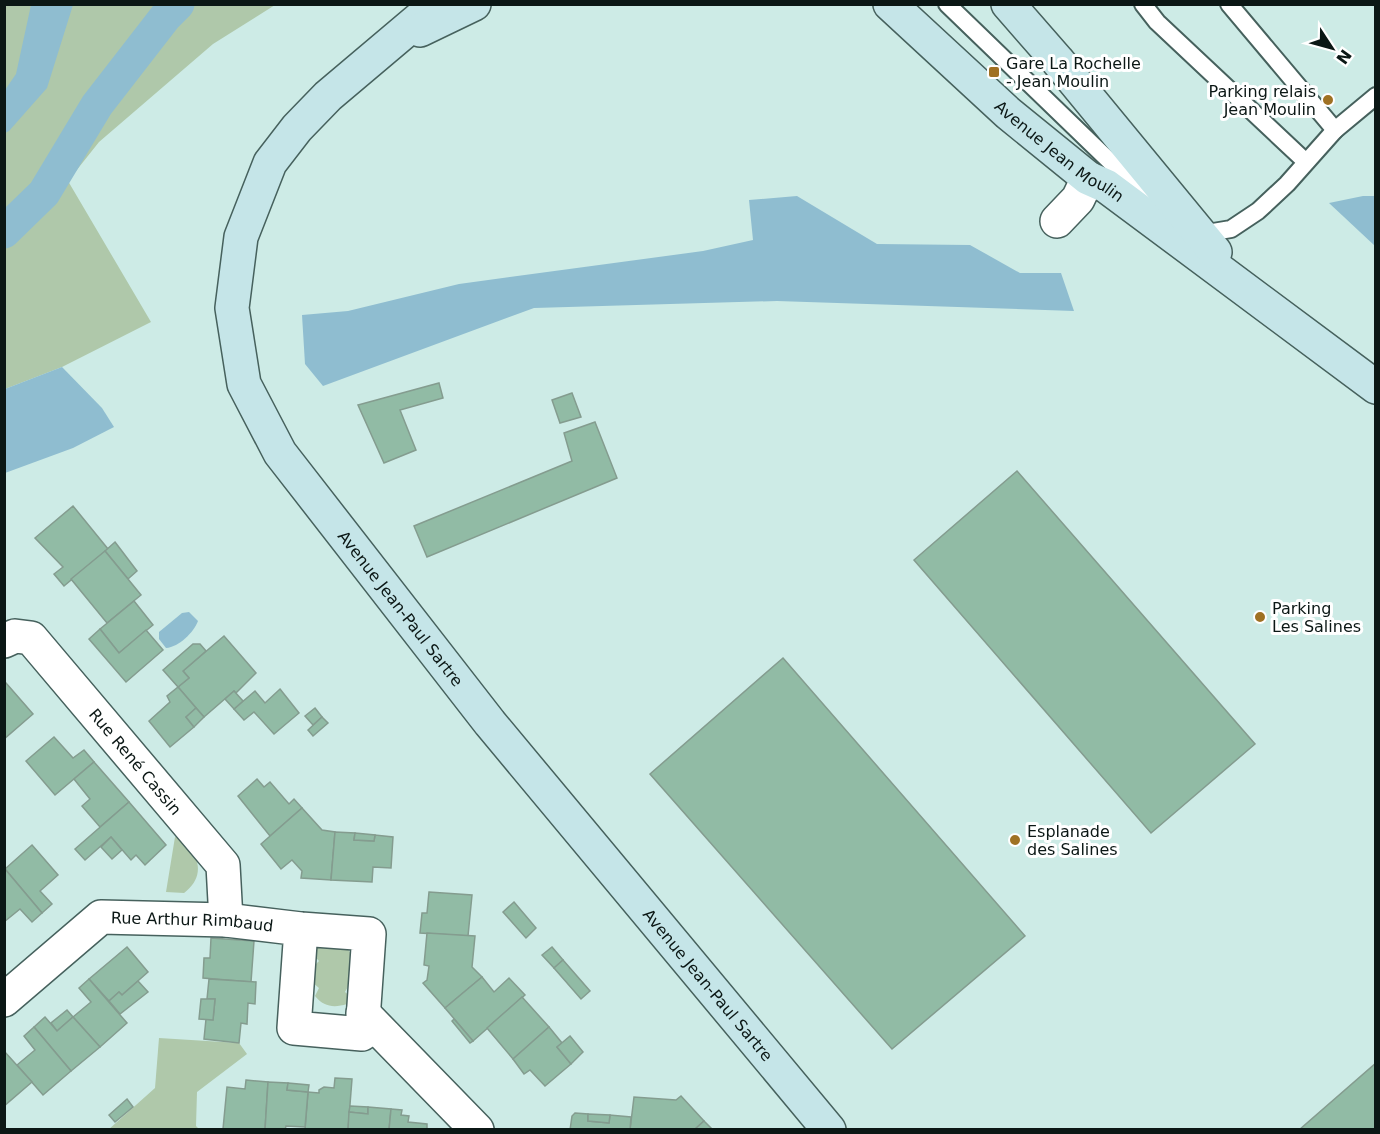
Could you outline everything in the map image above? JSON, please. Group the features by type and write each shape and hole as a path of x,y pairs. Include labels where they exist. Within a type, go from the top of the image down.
{"main road":[{"name":"Avenue Jean-Paul Sartre","path":"437,4 394,43 328,96 297,128 270,163 241,237 232,308 244,384 280,453 490,723 829,1130"},
{"name":"Avenue Jean-Paul Sartre","path":"394,43 474,4"},
{"name":"Avenue Jean Moulin","path":"891,4 1008,113 1088,178 1106,186 1376,387"},
{"name":"Avenue Jean Moulin","path":"1008,4 1201,234 1240,285"}],"street":[{"path":"1057,221 1078,199 1088,178"},
{"name":"Rue René Cassin","path":"4,641 15,636 31,638 223,865 226,920"},
{"name":"Rue Arthur Rimbaud","path":"4,1000 101,918 226,920 369,934 363,1013"},
{"path":"301,929 294,1028 362,1034 363,1013"},
{"path":"363,1013 477,1130"}],"lane":[{"path":"947,4 1240,285"},
{"path":"1143,4 1157,22 1306,162"},
{"path":"1229,4 1335,130"},
{"path":"1201,234 1231,229 1258,211 1281,190 1335,130 1376,96"}],"green space":[{"path":"5,5 275,5 213,44 99,142 68,181 151,322 62,367 5,389"},
{"path":"175,837 189,848 198,866 194,883 184,893 166,892"},
{"path":"315,945 347,948 350,953 353,970 345,992 352,998 347,1004 330,1006 315,996 319,988 312,982 314,966 319,961 309,950"},
{"path":"159,1038 239,1043 247,1054 197,1092 196,1126 199,1129 108,1130 155,1088"}],"water":[{"path":"31,5 73,5 47,88 5,133 5,90 16,74"},
{"path":"797,196 877,244 970,245 1020,273 1061,273 1074,311 777,301 534,308 323,386 305,364 302,315 348,311 459,284 703,251 753,240 749,200"},
{"path":"1363,196 1375,196 1375,246 1329,203"},
{"path":"62,367 102,408 114,427 73,448 5,473 5,389"},
{"path":"189,612 198,621 196,625 181,642 166,648 159,639 159,632 182,613"}],"building":[{"path":"439,383 443,398 400,410 416,450 384,463 358,405"},
{"path":"572,393 581,417 560,423 552,400"},
{"path":"595,422 617,478 427,557 414,526 572,461 564,433"},
{"path":"1017,471 1255,744 1151,833 914,560"},
{"path":"73,506 108,549 64,586 54,574 63,567 35,538"},
{"path":"115,542 137,571 128,579 105,551"},
{"path":"105,551 141,595 107,623 71,579"},
{"path":"134,601 153,625 119,653 100,629"},
{"path":"100,629 119,653 146,630 163,650 126,682 89,639"},
{"path":"224,636 256,673 236,693 234,691 204,717 178,687 189,678 183,671"},
{"path":"193,644 200,644 206,651 183,671 189,678 178,687 163,670"},
{"path":"783,658 1025,936 892,1049 650,774"},
{"path":"6,683 33,714 4,739 4,685"},
{"path":"178,687 196,708 186,717 194,727 170,747 149,721 170,702 167,696"},
{"path":"280,689 299,713 274,734 254,712 244,720 234,709 255,691 265,703"},
{"path":"234,691 243,701 234,709 225,699"},
{"path":"196,708 204,717 194,727 186,717"},
{"path":"315,708 322,717 313,725 305,716"},
{"path":"322,717 328,723 313,736 308,730"},
{"path":"54,737 73,758 84,750 94,762 55,795 26,761"},
{"path":"94,762 129,802 100,827 82,806 90,799 74,779"},
{"path":"257,779 264,787 270,782 289,804 294,799 302,808 270,836 238,796"},
{"path":"129,802 166,845 145,865 136,855 131,860 111,837 85,860 75,849"},
{"path":"302,808 322,830 335,832 331,880 301,878 302,871 292,860 281,869 261,844"},
{"path":"335,832 355,833 354,840 374,841 375,835 393,837 391,868 373,867 372,882 331,880"},
{"path":"355,833 375,835 374,841 354,840"},
{"path":"111,837 122,850 112,859 101,847"},
{"path":"32,845 58,875 40,891 52,904 42,913 5,869"},
{"path":"5,869 42,913 32,922 20,909 4,922"},
{"path":"429,892 472,895 468,936 420,933 422,913 427,913"},
{"path":"514,902 536,928 526,938 503,912"},
{"path":"427,933 475,936 472,967 482,977 445,1008 423,983 427,980 429,966 424,965"},
{"path":"211,938 254,941 251,982 203,978 204,958 210,958"},
{"path":"127,947 148,972 122,995 119,992 109,1001 89,979"},
{"path":"552,947 563,960 554,968 542,955"},
{"path":"563,960 590,991 581,999 554,968"},
{"path":"482,977 494,992 509,978 525,995 473,1041 445,1008"},
{"path":"89,979 127,1023 100,1047 73,1017 91,1002 79,988"},
{"path":"209,979 256,982 255,1004 248,1003 247,1024 241,1023 239,1043 204,1039 206,1019 213,1020 215,999 207,999"},
{"path":"138,981 148,992 120,1014 109,1001 119,992 122,995"},
{"path":"522,997 549,1027 513,1059 487,1028"},
{"path":"201,999 215,999 213,1020 199,1019"},
{"path":"67,1010 73,1017 57,1031 51,1023"},
{"path":"45,1017 57,1031 73,1017 100,1047 71,1071 34,1027"},
{"path":"454,1019 473,1041 470,1043 452,1021"},
{"path":"34,1027 71,1071 43,1095 17,1065 35,1050 24,1036"},
{"path":"549,1027 562,1043 557,1047 571,1064 545,1086 530,1070 524,1074 513,1059"},
{"path":"570,1036 583,1052 571,1064 557,1047"},
{"path":"4,1051 32,1082 4,1106"},
{"path":"1376,1063 1376,1130 1299,1130"},
{"path":"335,1078 352,1079 348,1130 305,1130 308,1092 319,1093 319,1090 324,1087 334,1088"},
{"path":"246,1080 268,1082 265,1130 223,1129 227,1087 245,1089"},
{"path":"268,1082 288,1083 287,1090 308,1092 305,1127 286,1126 285,1130 265,1130"},
{"path":"288,1083 309,1085 308,1092 287,1090"},
{"path":"681,1096 704,1121 694,1130 630,1130 634,1097 676,1100"},
{"path":"127,1099 133,1107 115,1122 109,1115"},
{"path":"350,1106 368,1107 368,1114 349,1112"},
{"path":"368,1107 391,1109 389,1130 348,1130 349,1112 368,1114"},
{"path":"391,1109 402,1110 401,1115 409,1116 408,1122 427,1124 427,1130 389,1130"},
{"path":"575,1113 588,1114 588,1121 609,1123 610,1115 631,1117 630,1130 570,1130 572,1116"},
{"path":"588,1114 610,1115 609,1123 588,1121"},
{"path":"704,1121 713,1130 694,1130"}],"waterway":[{"path":"4,232 44,193 97,105 166,16 178,4"}],"place":[{"name":"Gare La Rochelle - Jean Moulin","path":"994,72"},
{"name":"Parking relais Jean Moulin","path":"1328,100"},
{"name":"Parking Les Salines","path":"1260,617"},
{"name":"Esplanade des Salines","path":"1015,840"}]}
